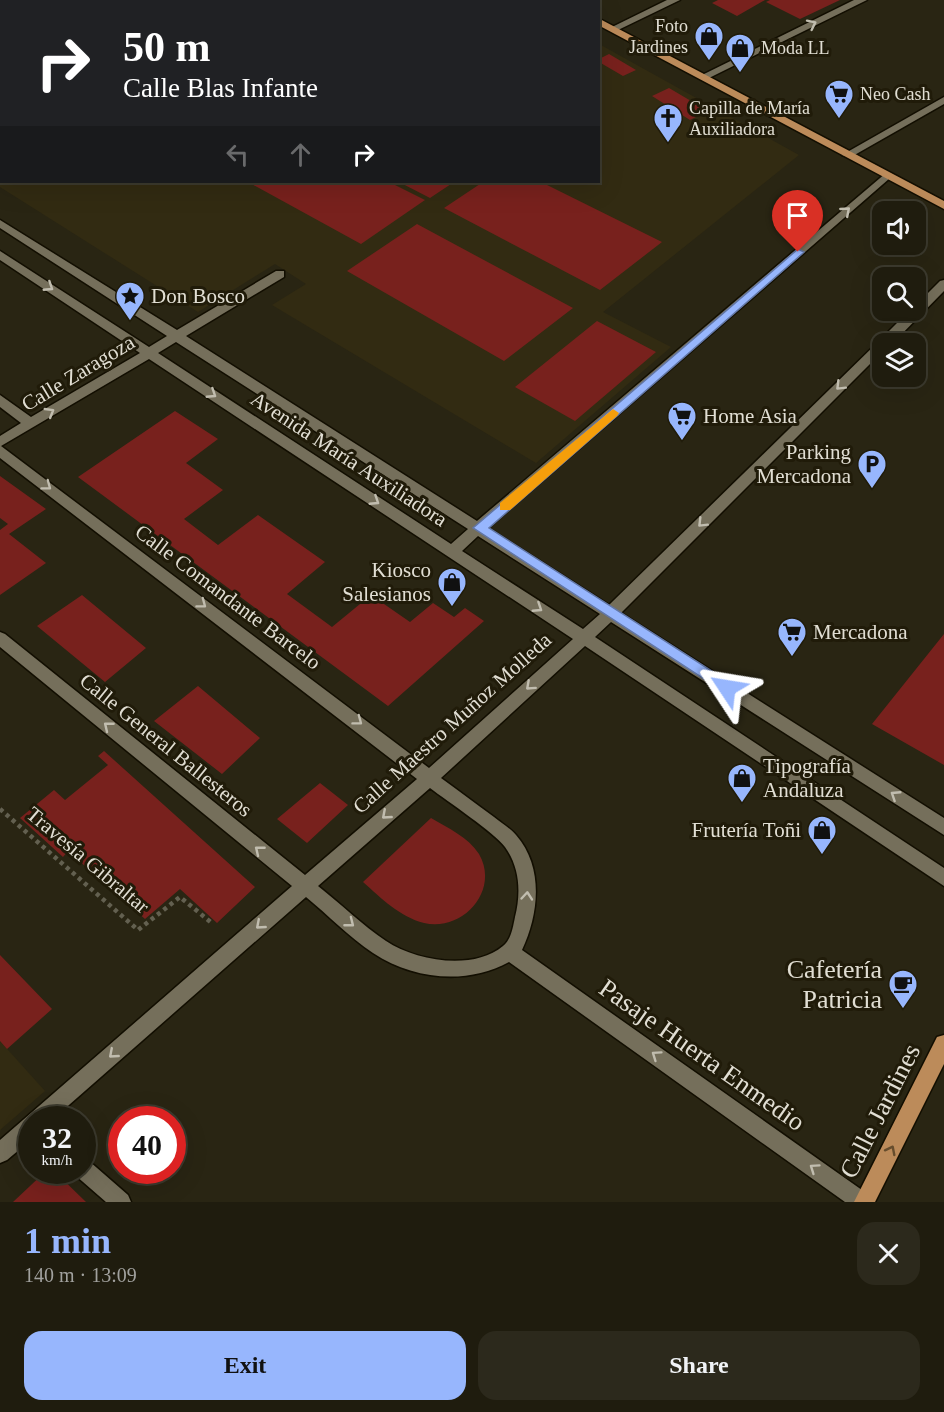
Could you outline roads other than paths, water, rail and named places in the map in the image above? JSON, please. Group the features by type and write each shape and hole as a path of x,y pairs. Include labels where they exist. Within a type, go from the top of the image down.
{"main road":[{"path":"600,22 944,206"},
{"name":"Calle Jardines","path":"863,1202 944,1044"}],"street":[{"path":"613,29 675,0"},
{"path":"703,77 862,0"},
{"path":"848,155 944,100"},
{"path":"452,551 886,176"},
{"name":"Avenida María Auxiliadora","path":"0,223 944,827"},
{"name":"Avenida María Auxiliadora","path":"0,255 584,638 944,878"},
{"name":"Calle Zaragoza","path":"0,442 280,274"},
{"name":"Calle Maestro Muñoz Molleda","path":"894,333 944,284"},
{"name":"Calle Maestro Muñoz Molleda","path":"53,1106 430,777 584,638 872,355"},
{"path":"0,400 32,424"},
{"name":"Calle Comandante Barcelo","path":"0,451 430,777"},
{"name":"Calle General Ballesteros","path":"0,638 304,887"},
{"path":"304,887 380,947 401,959 423,965 469,968 487,965 510,952 523,921 526,903 528,879 522,856 509,839 430,777"},
{"name":"Pasaje Huerta Enmedio","path":"510,952 863,1202"},
{"path":"0,1153 18,1137"},
{"path":"96,1180 121,1202"}],"place":[{"name":"Foto Jardines","path":"709,62"},
{"name":"Moda LL","path":"740,74"},
{"name":"Neo Cash","path":"839,120"},
{"name":"Capilla de María Auxiliadora","path":"668,144"},
{"name":"Don Bosco","path":"130,322"},
{"name":"Home Asia","path":"682,442"},
{"name":"Parking Mercadona","path":"872,490"},
{"name":"Kiosco Salesianos","path":"452,608"},
{"name":"Mercadona","path":"792,658"},
{"name":"Tipografía Andaluza","path":"742,804"},
{"name":"Frutería Toñi","path":"822,856"},
{"name":"Cafetería Patricia","path":"903,1010"}]}
